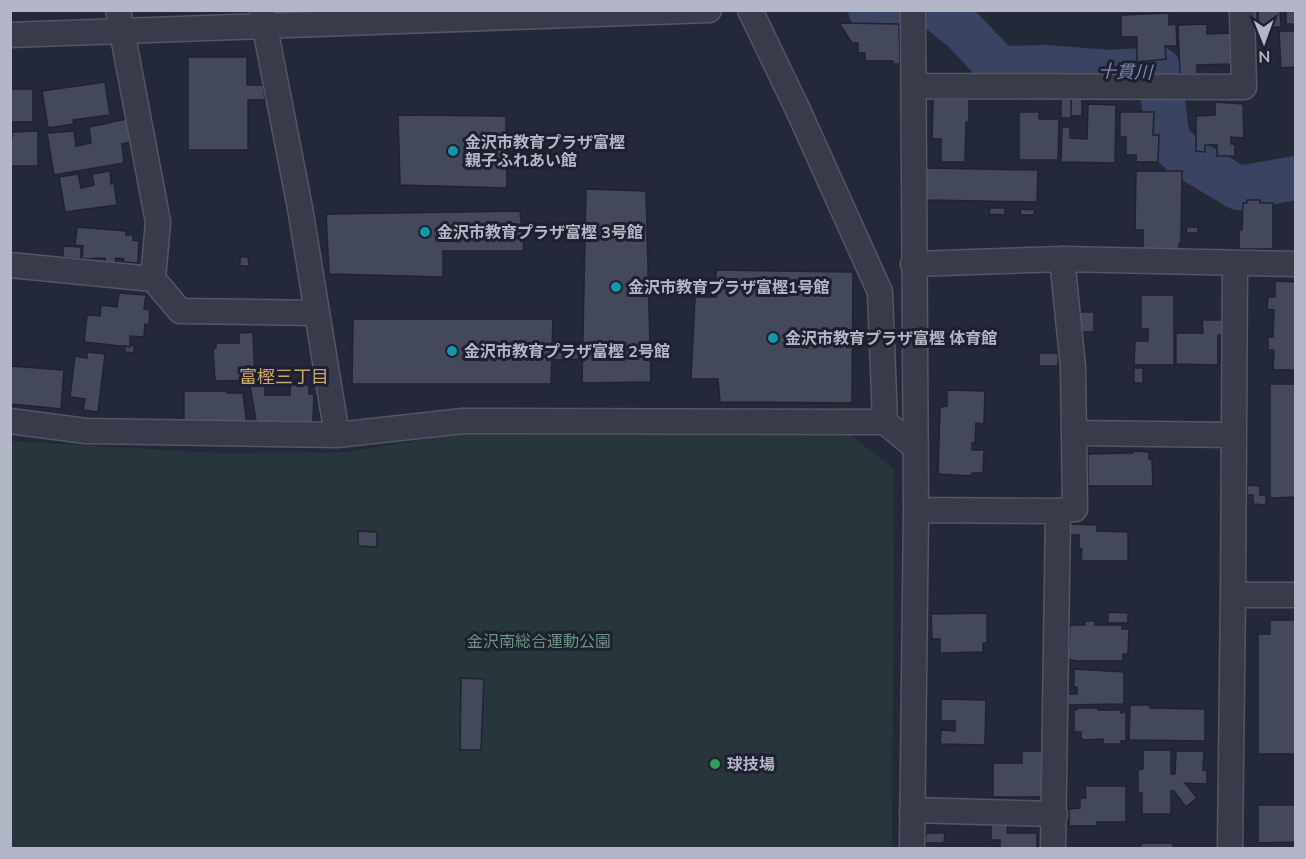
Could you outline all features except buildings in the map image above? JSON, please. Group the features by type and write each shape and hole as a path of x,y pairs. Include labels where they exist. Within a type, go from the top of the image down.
{"street":[{"path":"10,35 119,21 709,10"},
{"path":"750,10 880,292 885,422"},
{"path":"914,86 1244,87 1242,10"},
{"path":"912,849 916,510 913,16"},
{"path":"264,18 300,208 337,435"},
{"path":"119,21 158,222 153,279"},
{"path":"913,264 1062,259 1296,264"},
{"path":"916,510 1058,511 1075,509 1073,366 1062,259"},
{"path":"1230,849 1235,264"},
{"path":"10,265 153,279 180,311 317,313"},
{"path":"880,292 914,293"},
{"path":"10,420 86,431 337,435 463,421 885,422 916,448"},
{"path":"1074,433 1234,435"},
{"path":"1053,849 1058,511"},
{"path":"1233,595 1296,595"},
{"path":"912,810 1055,814"}],"green space":[{"name":"金沢南総合運動公園","path":"467,433 848,433 894,469 892,848 11,848 10,441 217,453 346,452"}],"waterway":[{"name":"十貫川","path":"870,10 890,10"},
{"name":"十貫川","path":"938,10 963,30 999,68 1045,67 1109,72 1159,69 1168,140 1183,155 1238,188 1296,178"}],"place":[{"name":"金沢市教育プラザ富樫 親子ふれあい館","path":"453,151"},
{"name":"金沢市教育プラザ富樫 3号館","path":"425,232"},
{"name":"金沢市教育プラザ富樫1号館","path":"616,287"},
{"name":"金沢市教育プラザ富樫 体育館","path":"773,338"},
{"name":"金沢市教育プラザ富樫 2号館","path":"452,351"},
{"name":"球技場","path":"715,764"}],"district":[{"name":"富樫三丁目","path":"284,377"}]}
